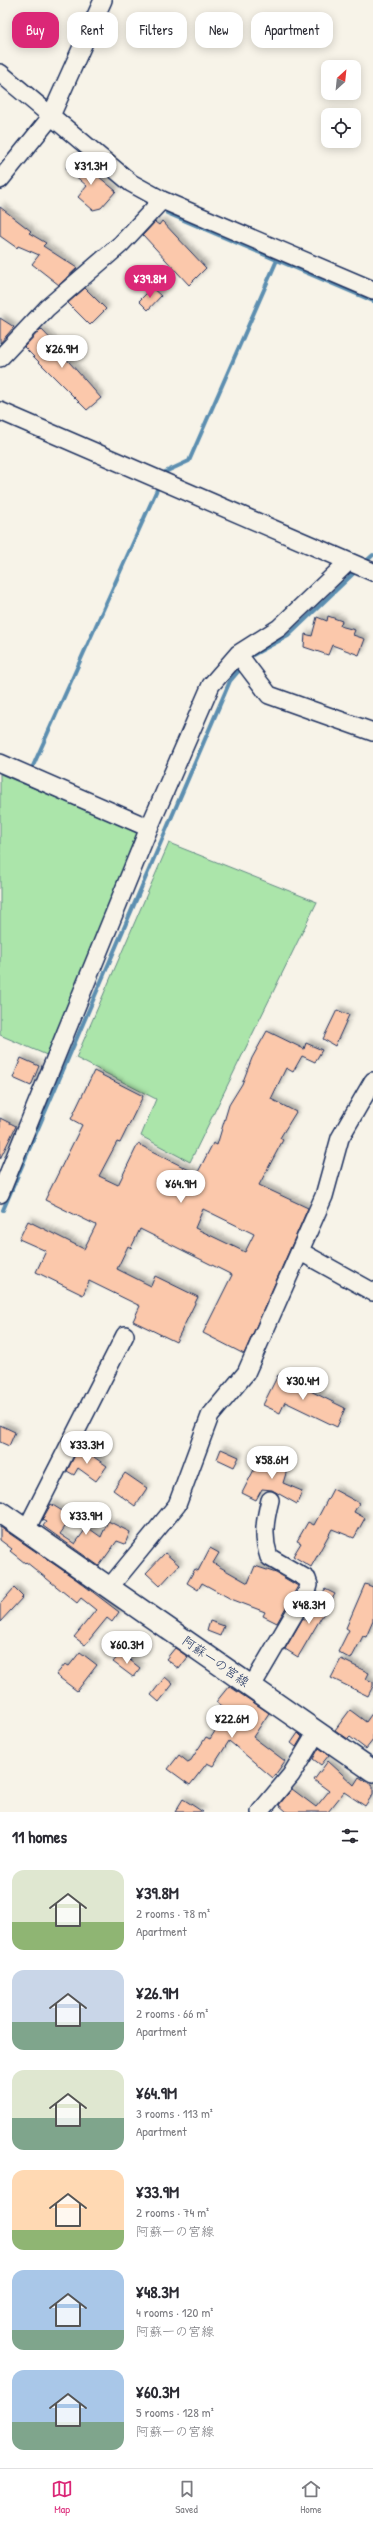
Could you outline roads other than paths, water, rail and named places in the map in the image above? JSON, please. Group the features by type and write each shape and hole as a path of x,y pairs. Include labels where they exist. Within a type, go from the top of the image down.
{"main road":[{"name":"阿蘇一の宮線","path":"0,1512 373,1771"}],"street":[{"path":"0,180 50,118 103,0"},
{"path":"0,73 50,118 130,183 162,200 373,290"},
{"path":"0,358 47,308 121,244 162,200"},
{"path":"0,411 373,572"},
{"path":"0,1194 149,828 211,685 238,654 279,628 348,562"},
{"path":"238,654 269,695 373,732"},
{"path":"0,763 149,828"},
{"path":"109,1588 177,1505 210,1416 246,1373 302,1252 324,1196 340,1138 373,1081"},
{"path":"302,1252 373,1292"},
{"path":"26,1530 125,1335"},
{"path":"252,1686 307,1592 309,1585 307,1579 269,1557 264,1543 264,1523 270,1500"},
{"path":"260,1812 291,1775 317,1732"}],"waterway":[{"path":"167,213 373,301"},
{"path":"163,477 165,472 189,461 277,260"},
{"path":"33,766 159,485"},
{"path":"363,564 373,555"},
{"path":"248,661 251,656 288,636 357,570"},
{"path":"3,1210 230,681 242,667"}]}
